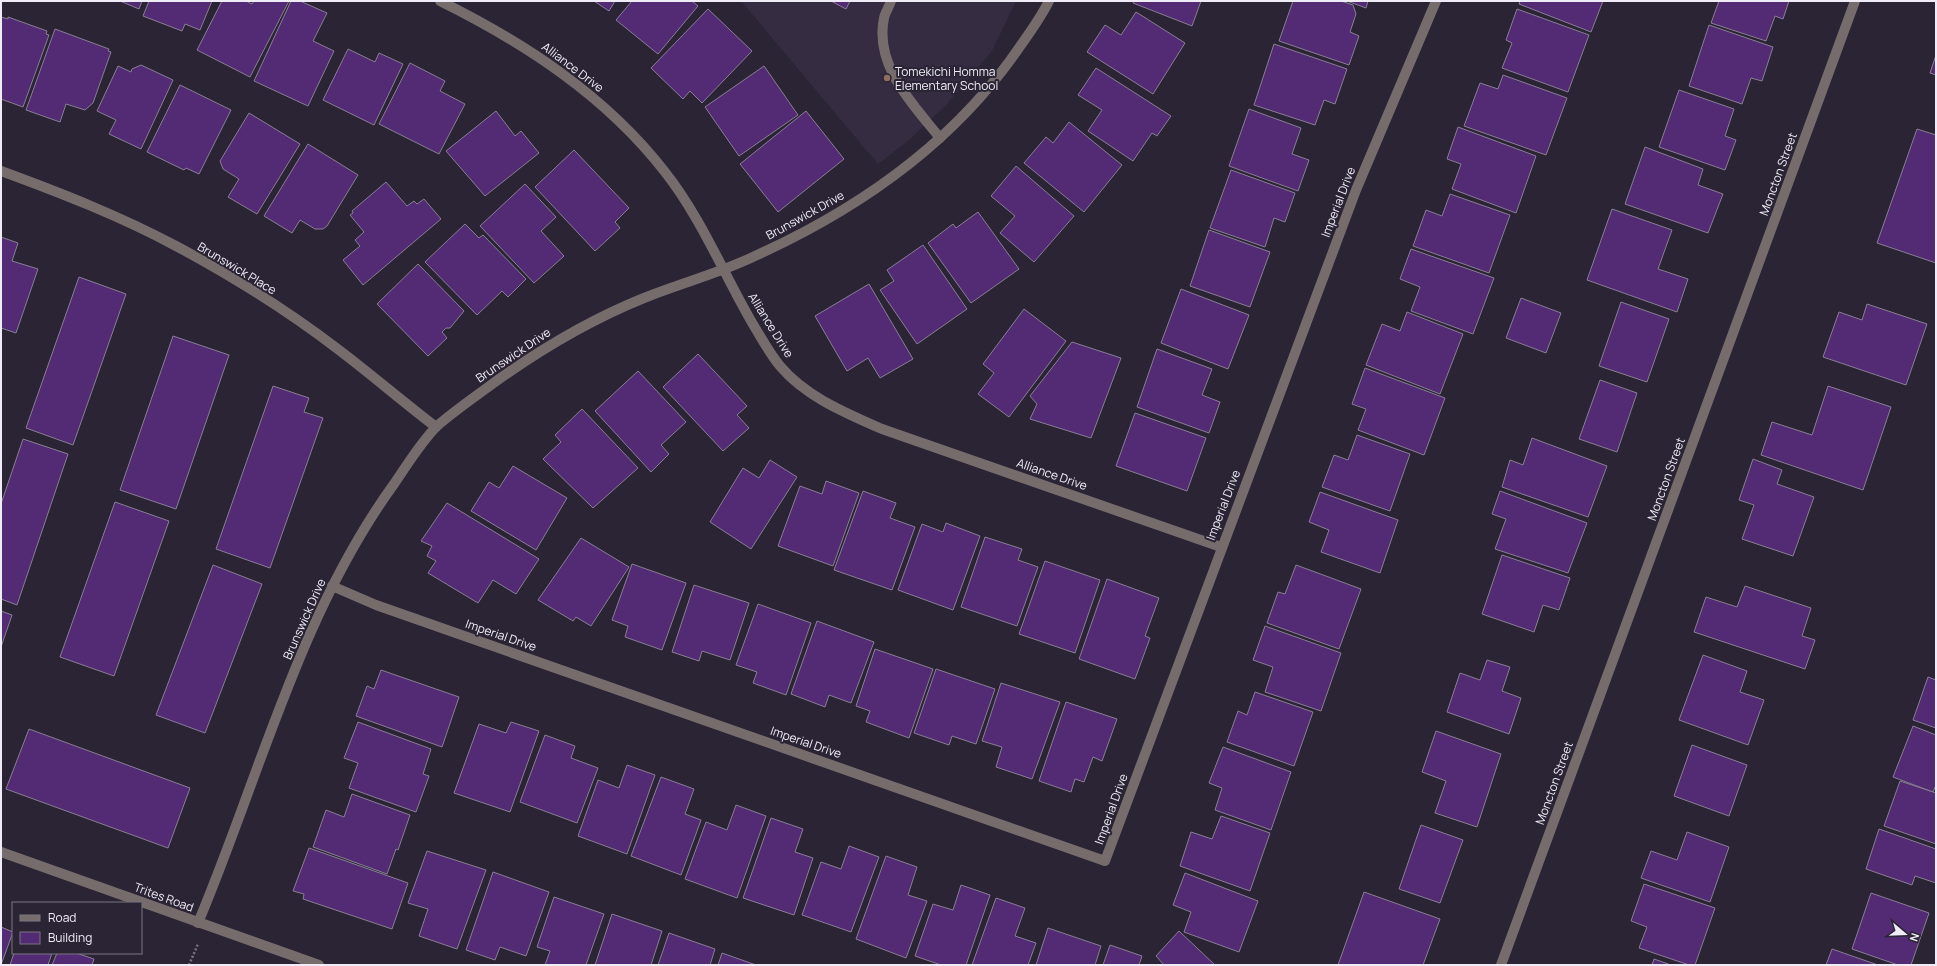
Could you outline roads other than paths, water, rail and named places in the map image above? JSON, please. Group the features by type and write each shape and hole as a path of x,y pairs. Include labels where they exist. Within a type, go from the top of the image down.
{"street":[{"name":"Alliance Drive","path":"440,1 521,44 577,84 623,124 666,173 700,225 745,310 781,366 806,389 837,410 882,429 1221,547"},
{"path":"891,1 884,18 883,42 890,70 901,88 940,138"},
{"name":"Brunswick Drive","path":"198,923 216,880 276,717 332,586 377,507 436,427 513,369 580,327 642,299 754,257 834,216 918,158 980,100 1010,61 1049,1"},
{"name":"Imperial Drive","path":"332,586 376,605 1105,861 1221,547 1356,190 1436,1"},
{"name":"Moncton Street","path":"1501,965 1855,1"},
{"name":"Brunswick Place","path":"1,171 79,200 126,221 176,246 238,282 338,349 436,427"},
{"name":"Trites Road","path":"1,852 140,902"},
{"name":"Trites Road","path":"142,903 319,965"}],"place":[{"name":"Tomekichi Homma Elementary School","path":"887,78"}]}
